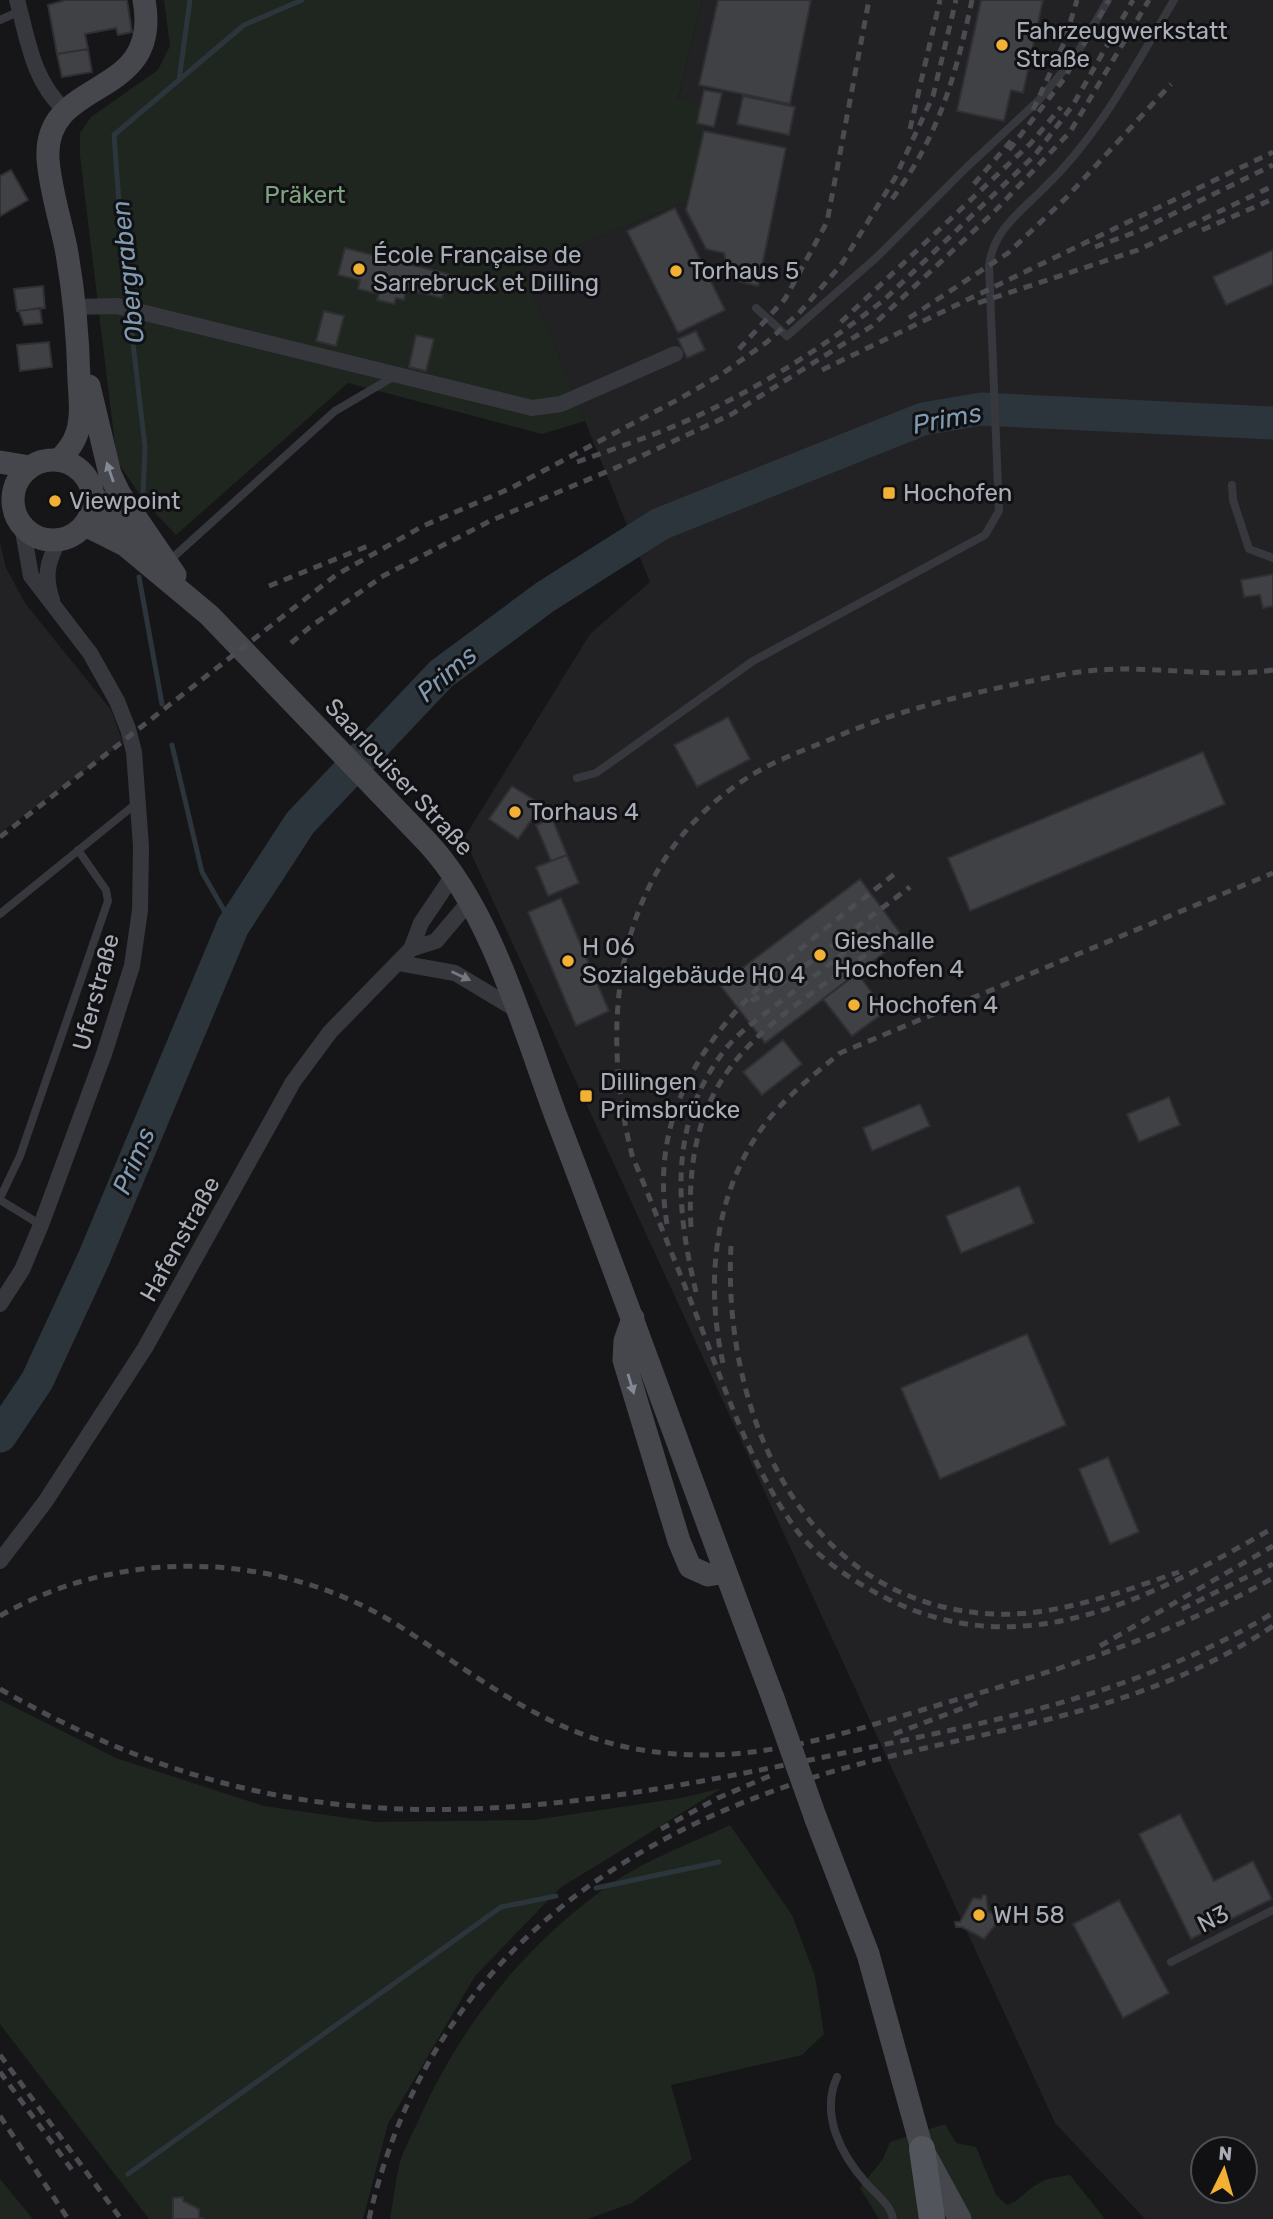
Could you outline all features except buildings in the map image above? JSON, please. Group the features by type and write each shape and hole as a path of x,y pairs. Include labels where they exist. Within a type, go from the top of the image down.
{"main road":[{"path":"65,110 110,82 137,59 146,35 144,0"},
{"name":"Saarlouiser Straße","path":"65,110 50,139 48,159 78,335 110,474 119,494 187,590"},
{"name":"Saarlouiser Straße","path":"69,464 80,411 78,335"},
{"path":"0,462 30,467"},
{"path":"39,462 69,464 90,483 94,497 93,507 85,525 69,538 59,540 35,536 22,526 6,496 20,476 39,462"},
{"name":"Saarlouiser Straße","path":"94,497 187,590 428,843 454,874 493,949 633,1316 725,1572 868,1954 922,2149 960,2219"},
{"name":"Saarlouiser Straße","path":"85,525 125,545 209,615"},
{"path":"633,1316 625,1341 624,1360 679,1541 690,1567 708,1575 725,1572"},
{"path":"922,2149 932,2219"}],"street":[{"path":"18,6 33,61 44,87 65,110"},
{"path":"74,307 117,306 142,311 532,408 561,404 675,354"},
{"name":"Uferstraße","path":"0,1304 22,1270 41,1225 104,1054 132,966 140,910 141,846 134,752 117,701 90,653 31,576 22,526"},
{"name":"Uferstraße","path":"56,609 47,584 47,569 59,540"},
{"name":"Hafenstraße","path":"0,1561 45,1502 145,1348 293,1082 330,1032 411,949 421,923 454,874"},
{"name":"Hafenstraße","path":"411,949 436,941 469,902"},
{"path":"399,963 455,972 515,1009"}],"lane":[{"path":"756,307 787,336 877,257 967,167 1038,102 1075,57 1108,0"},
{"path":"577,778 596,773 753,660 985,535 999,511 989,266 995,240 1063,170 1096,129 1174,0"},
{"path":"0,20 18,6"},
{"path":"167,564 335,411 382,381 400,374"},
{"path":"1232,485 1233,500 1249,549 1273,558"},
{"path":"0,914 138,802"},
{"path":"41,1225 0,1199 24,1146 108,901 106,890 78,850"},
{"name":"N3","path":"1171,1962 1273,1910"},
{"path":"837,2077 830,2099 834,2132 862,2178 892,2211 893,2219"}],"shaded area":[{"path":"702,0 1273,0 1273,2219 1145,2219 1055,2123 464,838 590,634 650,582 523,268 687,201 710,107 678,100"},
{"path":"0,543 6,568 25,603 111,710 123,743 0,833"}],"green space":[{"name":"Präkert","path":"164,0 702,0 678,99 710,107 687,201 523,268 585,421 542,434 348,383 176,535 144,501 117,461 80,156 80,133 91,117 158,70 170,46"},
{"path":"0,1700 116,1758 264,1806 375,1822 534,1820 681,1798 722,1788 560,1888 475,1976 388,2124 363,2219 149,2219 0,2024"},
{"path":"730,1825 792,1915 815,1976 824,2034 802,2055 671,2085 692,2159 632,2203 588,2219 390,2219 401,2160 436,2084 474,2021 519,1964 572,1914 616,1881 664,1855"},
{"path":"945,2124 956,2143 976,2147 996,2195 1007,2205 1040,2183 1070,2175 1105,2219 879,2219 860,2188 883,2159 890,2142"},
{"path":"0,2179 33,2219 0,2219"}],"waterway":[{"name":"Obergraben","path":"179,80 190,0"},
{"name":"Obergraben","path":"143,494 145,447 123,257 114,135 244,25 302,0"},
{"name":"Prims","path":"0,1436 37,1381 94,1258 233,926 300,823 441,674 545,597 660,524 923,419 981,409 1273,423"},
{"name":"Obergraben","path":"139,577 162,704"},
{"name":"Obergraben","path":"172,745 202,872 233,926"},
{"path":"596,1888 719,1862"},
{"path":"128,2174 501,1907 556,1896"}],"railway":[{"path":"739,349 785,299 827,222 869,0"},
{"path":"910,129 940,0"},
{"path":"0,837 336,575 423,526 511,488 679,399 719,376 767,342 800,312 841,265 895,178 933,96 956,0"},
{"path":"892,199 922,152 944,104 972,0"},
{"path":"1033,110 1064,43 1077,0"},
{"path":"1009,150 1064,79 1109,0"},
{"path":"577,462 679,424 744,393 817,349 885,299 1035,155 1073,105 1133,0"},
{"path":"291,643 383,576 490,521 620,466 732,414 872,326 994,212 1070,132 1149,0"},
{"path":"909,318 1008,253 1066,198 1171,84"},
{"path":"841,322 1031,143 1061,107"},
{"path":"974,184 1011,141"},
{"path":"822,370 1273,152"},
{"path":"1095,247 1136,232 1273,165"},
{"path":"978,303 1138,250 1273,186"},
{"path":"1202,230 1273,199"},
{"path":"269,586 368,546"},
{"path":"1273,670 1227,673 1111,669 1054,676 908,711 865,725 758,771 703,812 669,852 644,897 628,945 619,997 617,1049 622,1102 632,1155 734,1411 780,1506 803,1539 835,1567 882,1596 934,1617 985,1626 1035,1625 1084,1616 1132,1600 1180,1578 1273,1528"},
{"path":"667,1224 664,1165 675,1111 697,1063 729,1020 767,979 897,872"},
{"path":"723,1363 717,1331 715,1265 719,1232 727,1201 738,1170 753,1141 773,1114 805,1082 840,1053 1273,873"},
{"path":"751,1001 777,987 910,887"},
{"path":"696,1292 684,1230 682,1168 685,1137 693,1108 706,1079 724,1051 743,1031 878,927"},
{"path":"691,1227 692,1171 701,1124 718,1086 742,1053 771,1025 887,939"},
{"path":"731,1246 732,1309 741,1372 760,1433 787,1489 824,1537 871,1576 927,1602 993,1614 1017,1614 1088,1602 1179,1572"},
{"path":"1100,1646 1273,1546"},
{"path":"1182,1609 1273,1564"},
{"path":"0,1616 47,1593 96,1577 147,1569 199,1566 250,1571 301,1582 350,1600 396,1624 481,1681 539,1715 570,1729 602,1741 636,1749 716,1755 792,1746 829,1737 1027,1679 1153,1635 1234,1599 1273,1578"},
{"path":"0,1689 110,1744 216,1781 319,1802 421,1810 524,1806 630,1793 741,1774 1019,1714 1072,1700 1174,1663 1273,1613"},
{"path":"369,2219 398,2126 439,2044 492,1973 555,1912 626,1861 706,1819 792,1784 883,1758 1084,1710 1133,1694 1181,1676 1228,1653 1273,1626"},
{"path":"894,1734 982,1701"},
{"path":"661,1829 718,1798 772,1775"},
{"path":"0,2055 121,2219"},
{"path":"0,2072 75,2174"},
{"path":"0,2116 68,2219"}],"place":[{"name":"Fahrzeugwerkstatt Straße","path":"1002,45"},
{"name":"École Française de Sarrebruck et Dilling","path":"359,269"},
{"name":"Torhaus 5","path":"676,271"},
{"name":"Hochofen","path":"889,493"},
{"name":"Viewpoint","path":"55,501"},
{"name":"Torhaus 4","path":"515,812"},
{"name":"Gieshalle Hochofen 4","path":"820,955"},
{"name":"H 06 Sozialgebäude HO 4","path":"568,961"},
{"name":"Hochofen 4","path":"854,1005"},
{"name":"Dillingen Primsbrücke","path":"586,1096"},
{"name":"WH 58","path":"979,1915"}]}
